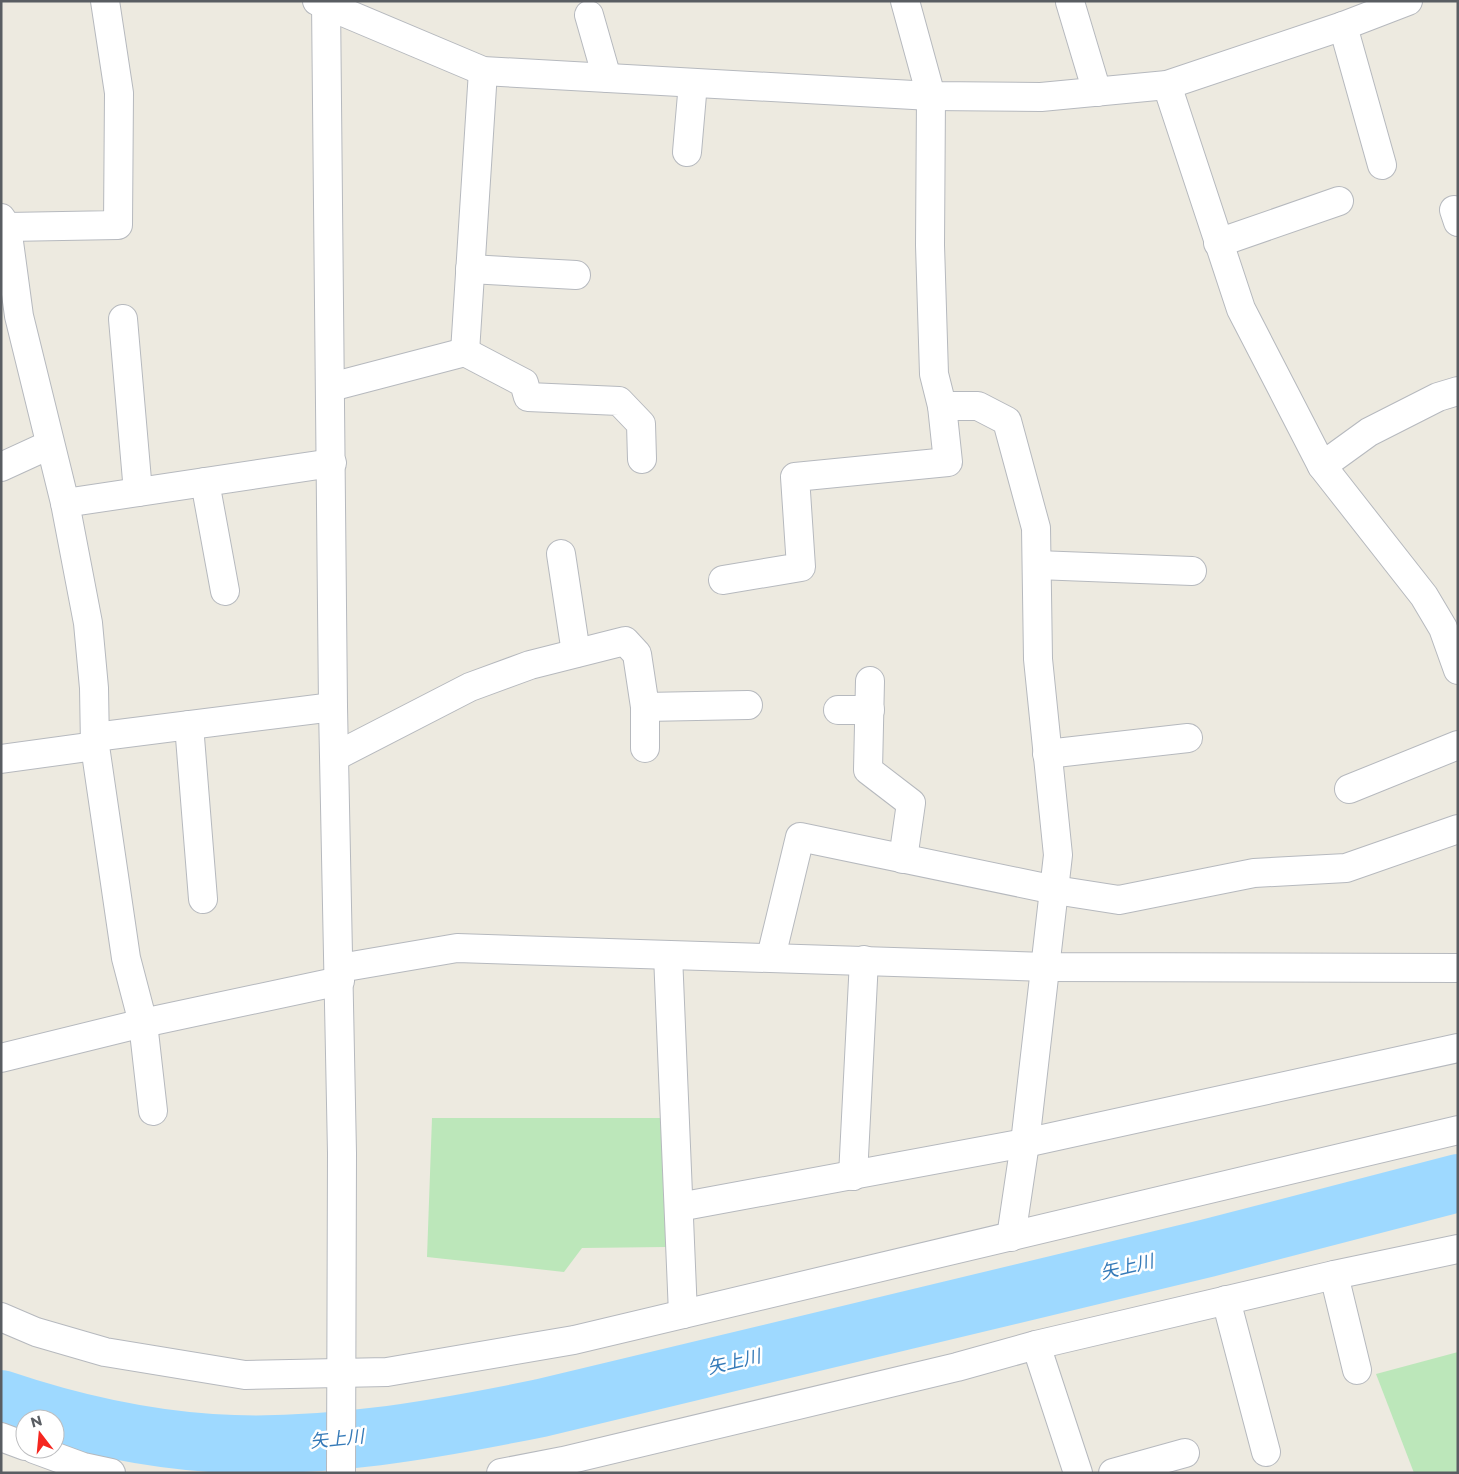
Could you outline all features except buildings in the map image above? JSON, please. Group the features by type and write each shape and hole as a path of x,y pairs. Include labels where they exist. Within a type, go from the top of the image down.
{"street":[{"path":"105,1 118,93 118,225 4,222 18,316 49,446 65,503 88,623 94,688 95,741 126,958 143,1023 153,1111"},
{"path":"723,580 801,567 795,477 948,462 942,406 934,374 931,309 930,96 905,1"},
{"path":"341,1473 342,1153 340,974 334,707 331,387 324,3 483,71 930,96 1041,97 1167,85 1344,26 1408,1"},
{"path":"1070,2 1097,92"},
{"path":"590,15 607,78"},
{"path":"1344,26 1382,165"},
{"path":"465,352 483,71"},
{"path":"687,152 693,83"},
{"path":"1167,85 1241,309 1322,466 1424,596 1443,628 1458,670"},
{"path":"1218,244 1340,201"},
{"path":"470,269 576,275"},
{"path":"123,319 138,492"},
{"path":"331,387 465,352 524,384 528,397 619,401 641,424 642,459"},
{"path":"1322,466 1369,432 1438,397 1458,391"},
{"path":"942,406 978,406 1007,421 1036,528 1038,659 1058,855 1046,967 1011,1237"},
{"path":"1,468 49,446"},
{"path":"65,503 332,463"},
{"path":"206,482 225,591"},
{"path":"561,554 576,654"},
{"path":"1037,565 1192,570"},
{"path":"336,756 470,687 530,666 625,640 637,654 645,707 645,748"},
{"path":"870,681 868,770 911,803 903,859"},
{"path":"645,707 748,705"},
{"path":"1,759 189,725 334,707"},
{"path":"838,710 870,710"},
{"path":"189,725 203,899"},
{"path":"1047,754 1188,738"},
{"path":"1349,789 1458,745"},
{"path":"771,957 800,837 1055,890 1119,900 1254,873 1346,868 1458,829"},
{"path":"1,1058 340,974 457,948 1046,967 1458,968"},
{"path":"668,956 683,1314"},
{"path":"853,1176 864,960"},
{"path":"679,1207 1024,1143 1458,1048"},
{"path":"1,1317 36,1332 106,1352 245,1375 387,1372 574,1340 1458,1130"},
{"path":"500,1473 563,1461 928,1374 1036,1345 1226,1300 1458,1249"},
{"path":"1334,1275 1358,1370"},
{"path":"1226,1300 1266,1452"},
{"path":"1036,1345 1078,1473"},
{"path":"1,1437 15,1442"},
{"path":"1113,1473 1185,1453"},
{"path":"61,1459 83,1467 111,1473"}],"green space":[{"path":"432,1118 661,1118 666,1247 582,1248 564,1272 427,1257"},
{"path":"1458,1352 1458,1473 1414,1473 1376,1374"}],"waterway":[{"name":"矢上川","path":"1,1399 78,1422 184,1441 294,1444 418,1431 541,1408 1208,1248 1458,1183"}]}
